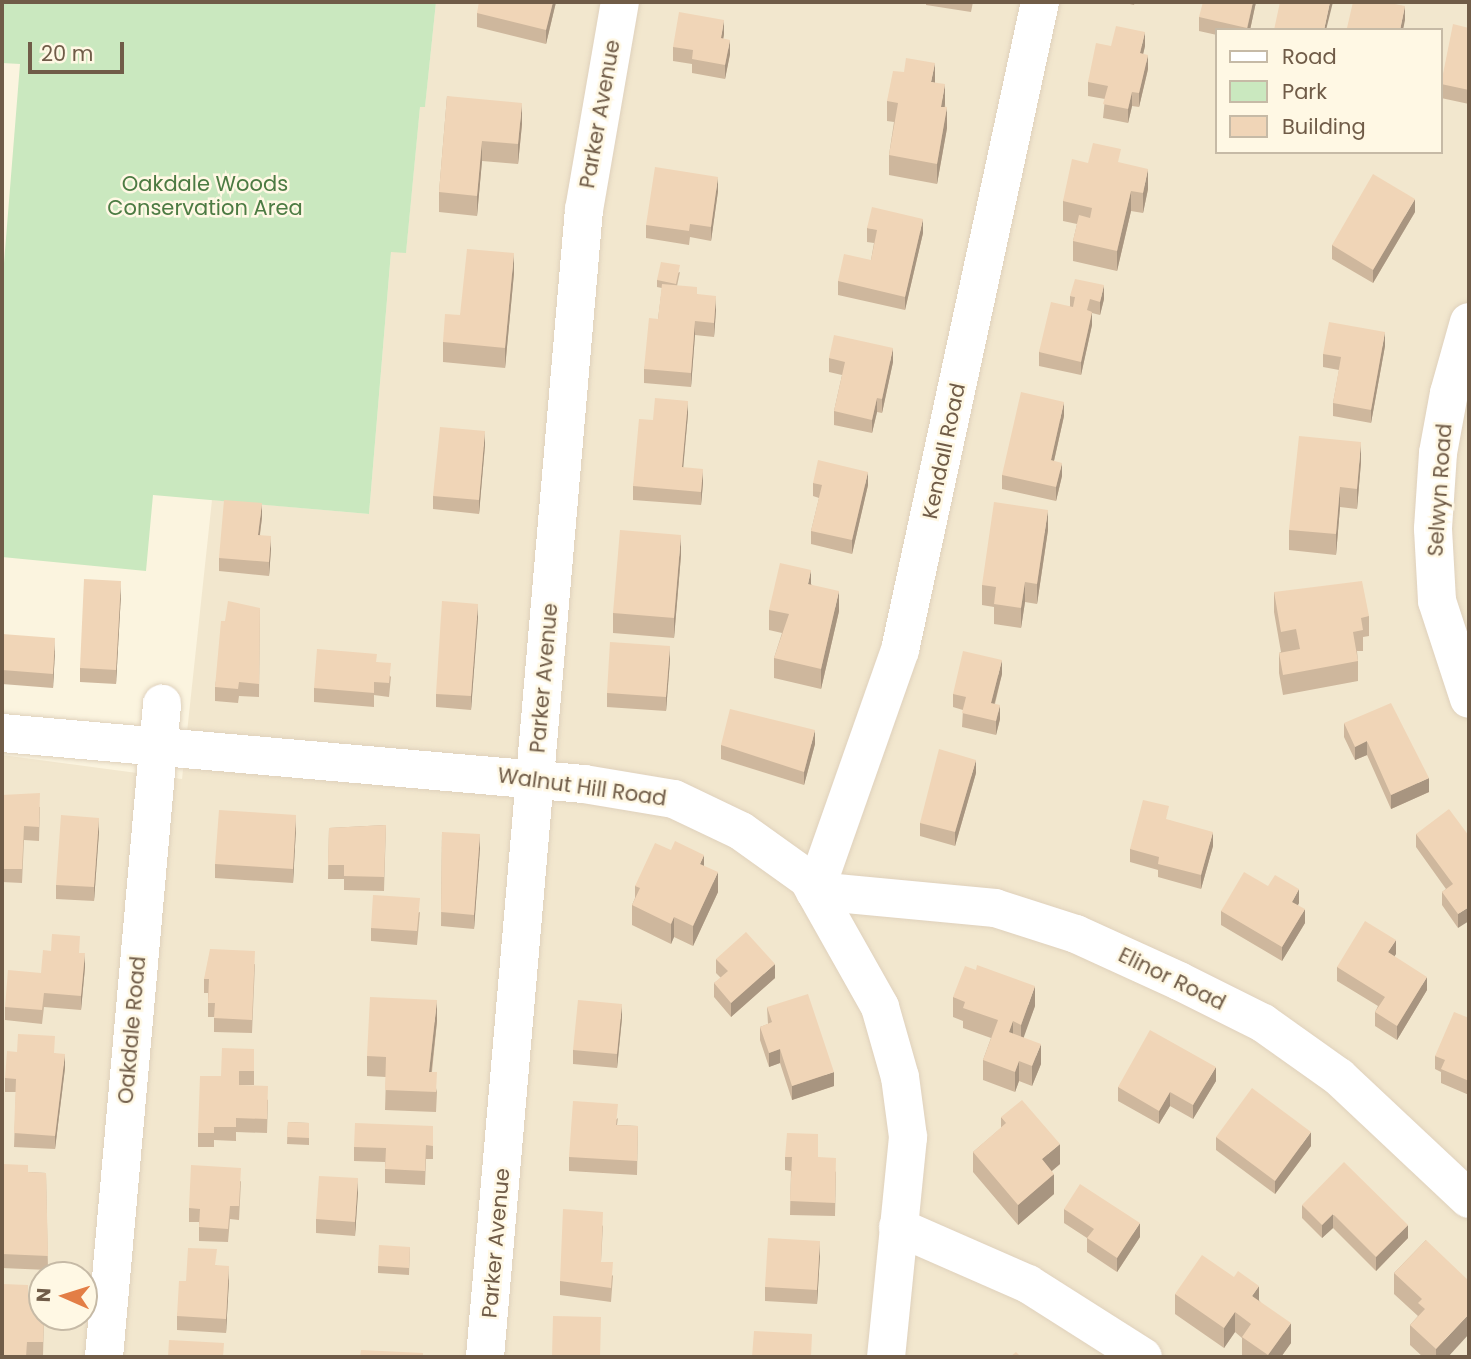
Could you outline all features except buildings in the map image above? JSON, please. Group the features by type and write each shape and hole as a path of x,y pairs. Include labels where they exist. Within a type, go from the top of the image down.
{"street":[{"name":"Parker Avenue","path":"485,1357 584,210 620,2"},
{"name":"Kendall Road","path":"815,891 900,650 1040,2"},
{"name":"Selwyn Road","path":"1469,322 1448,393 1438,453 1433,529 1437,601 1469,699"},
{"name":"Oakdale Road","path":"104,1357 162,704"},
{"name":"Walnut Hill Road","path":"2,733 536,779 674,799 741,831 808,879 880,1007 900,1077 908,1137 886,1357"},
{"name":"Elinor Road","path":"815,891 995,908 1076,934 1179,981 1263,1023 1339,1077 1469,1199"},
{"path":"898,1227 1028,1284 1143,1357"}],"shaded area":[{"path":"436,2 1469,2 1469,1357 2,1357 2,755 182,779 212,500 369,514 391,252 406,252 420,106 425,106"}],"green space":[{"name":"Oakdale Woods Conservation Area","path":"2,2 436,2 425,107 420,107 406,253 391,252 369,514 153,495 146,571 2,557 2,288 20,64 2,63"}]}
